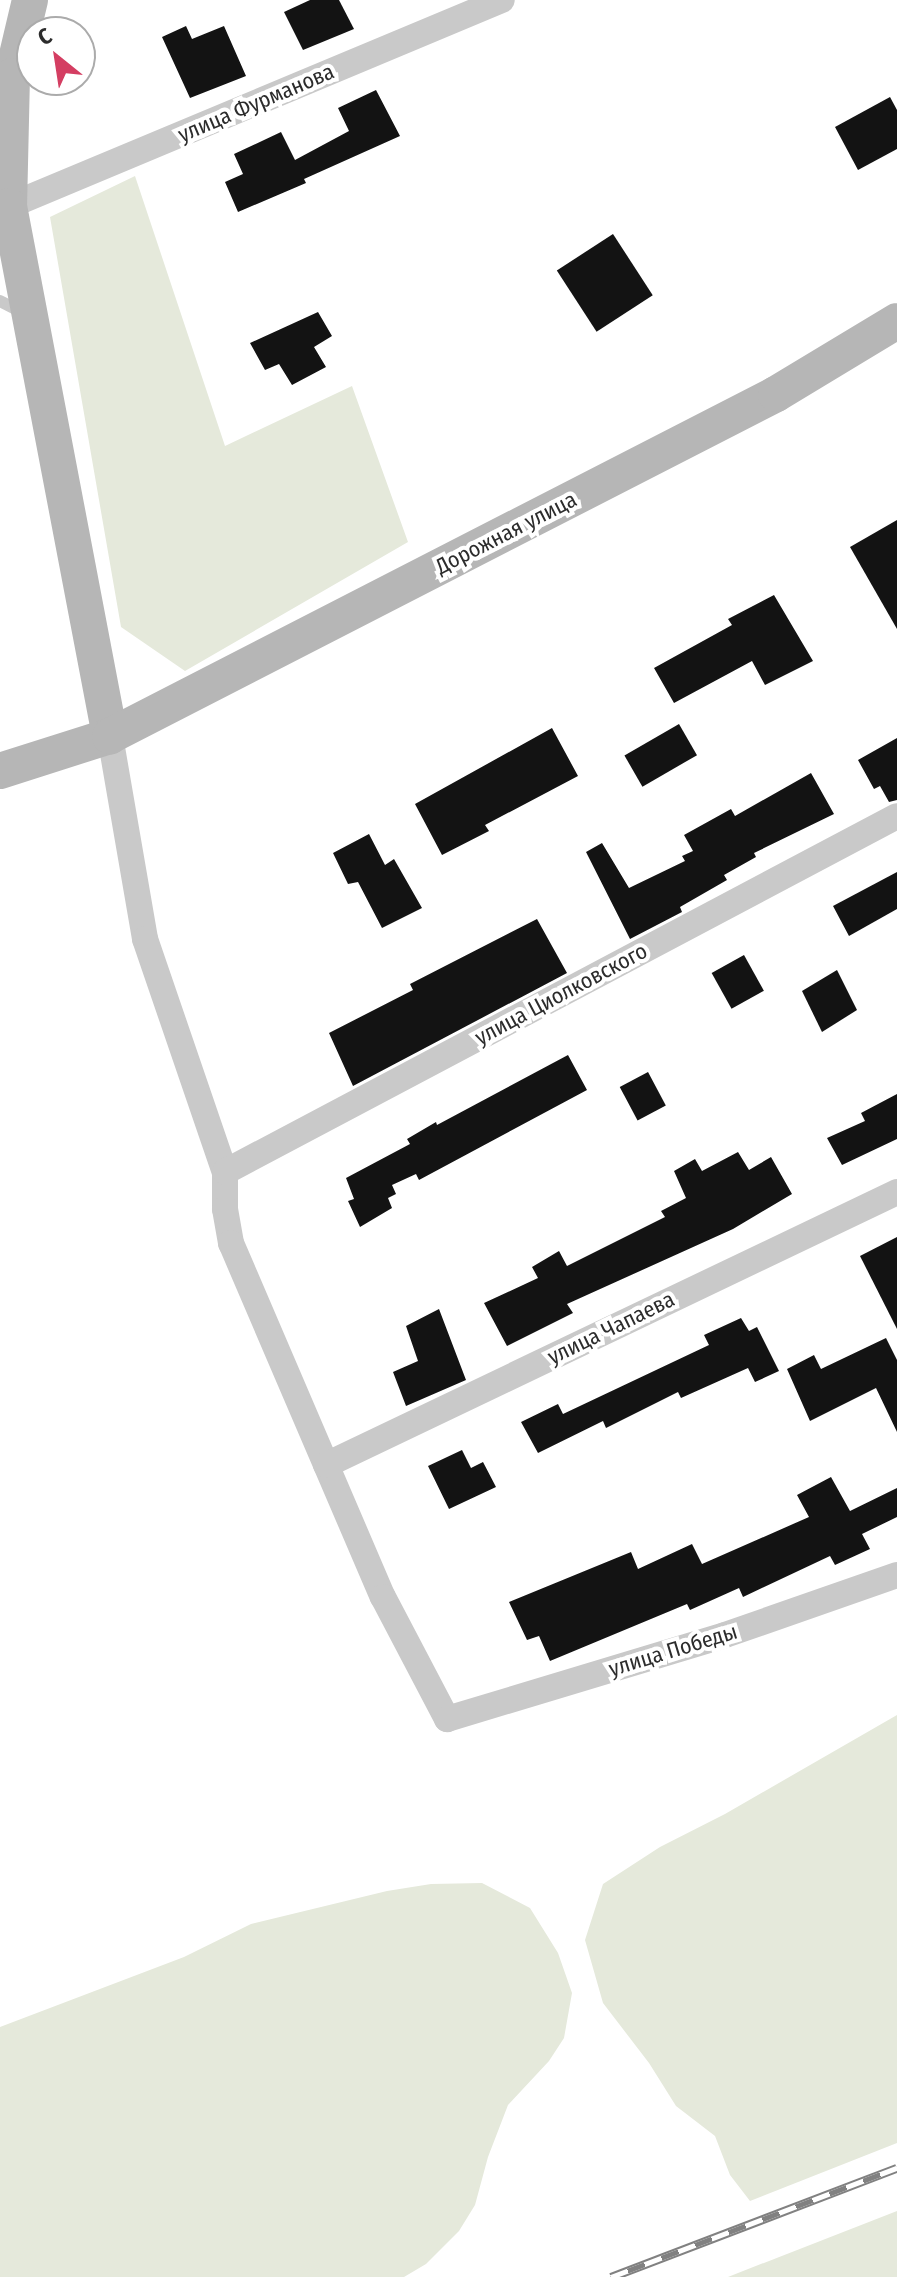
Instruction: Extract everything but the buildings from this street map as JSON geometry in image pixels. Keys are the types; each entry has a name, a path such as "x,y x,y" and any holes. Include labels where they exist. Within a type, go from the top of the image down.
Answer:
{"main road":[{"path":"30,0 6,78 15,309 110,736"},
{"name":"Дорожная улица","path":"0,771 110,736 776,394 897,321"}],"street":[{"name":"улица Фурманова","path":"9,206 502,0"},
{"path":"110,736 145,939 225,1172 225,1209 231,1243 326,1465"},
{"name":"улица Циолковского","path":"225,1172 897,816"},
{"name":"улица Чапаева","path":"326,1465 897,1192"},
{"name":"улица Победы","path":"326,1465 383,1597 447,1719 725,1635 897,1575"}],"shaded area":[{"path":"135,176 225,446 352,386 408,542 185,671 121,627 50,217"},
{"path":"897,1715 897,2143 750,2201 730,2175 715,2136 676,2106 649,2063 603,2003 585,1940 603,1884 660,1847 725,1814"},
{"path":"482,1883 530,1908 558,1953 572,1993 564,2038 549,2061 508,2105 488,2157 475,2205 459,2231 426,2264 404,2277 0,2277 0,2027 184,1957 251,1924 387,1891 431,1884"},
{"path":"897,2211 897,2277 728,2277 738,2273"}],"railway":[{"path":"611,2277 897,2168"}]}
